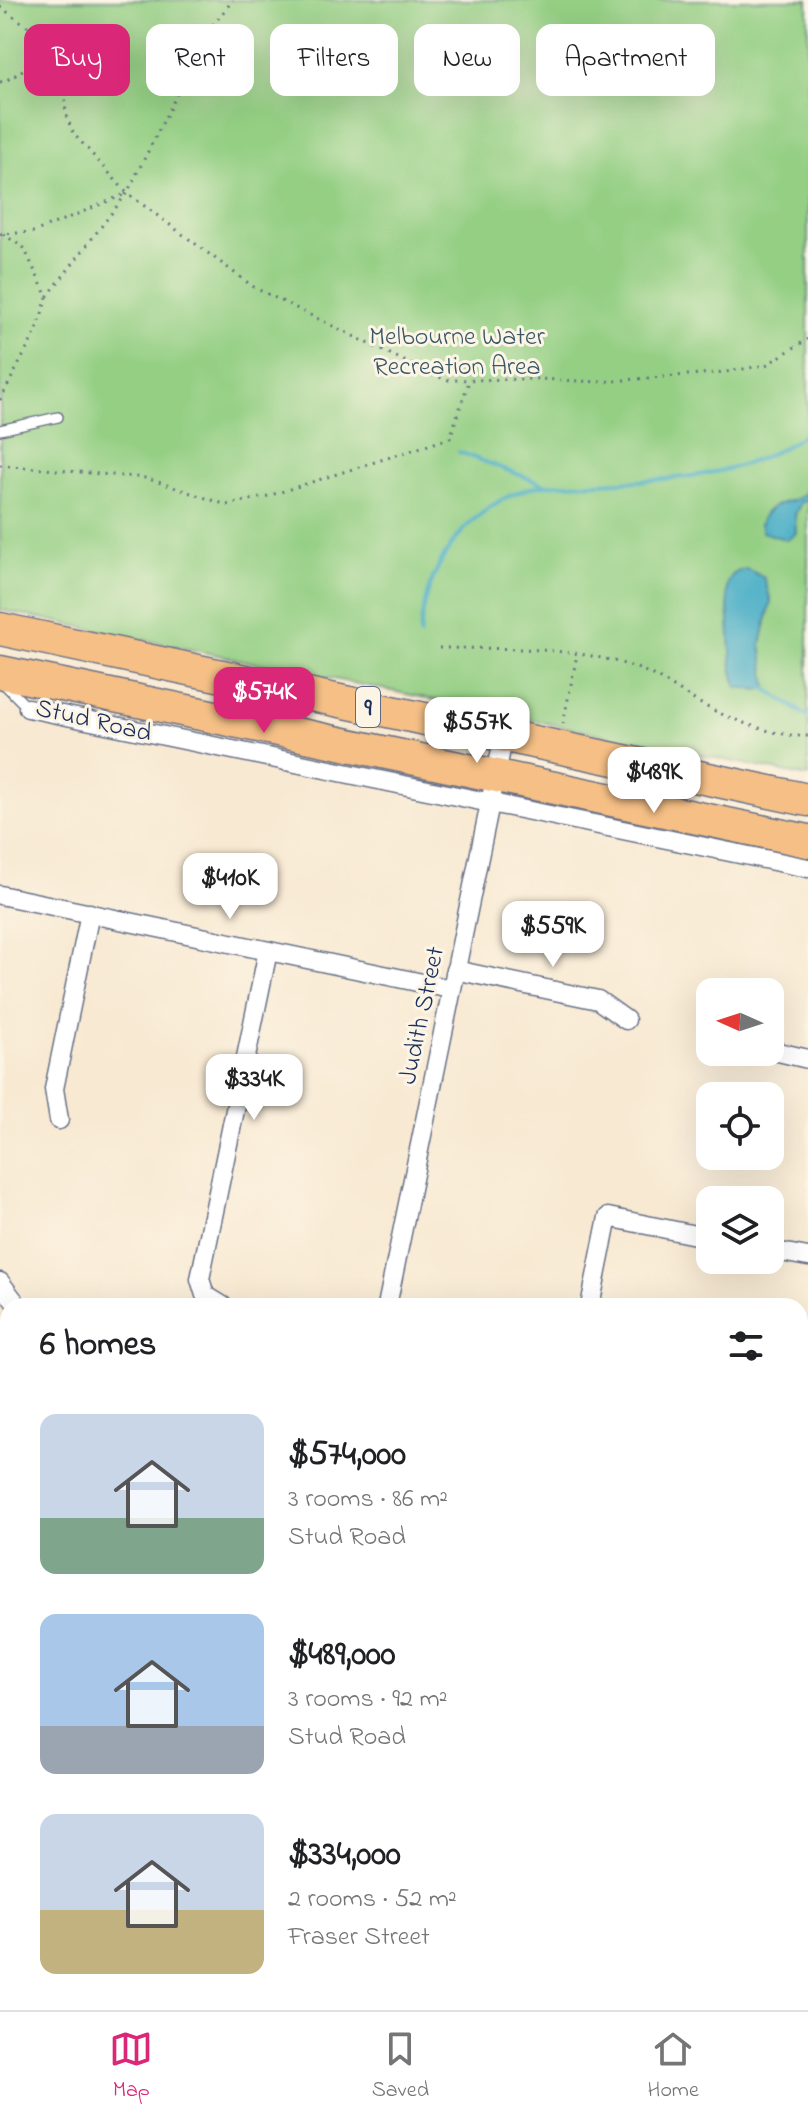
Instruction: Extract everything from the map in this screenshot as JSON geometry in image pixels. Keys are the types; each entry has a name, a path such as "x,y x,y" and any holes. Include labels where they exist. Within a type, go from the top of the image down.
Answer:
{"highway":[{"name":"9","path":"0,629 808,800"},
{"name":"Stud Road","path":"0,672 165,721 494,788 808,841"}],"street":[{"name":"Stud Road","path":"28,708 165,721"},
{"name":"Judith Street","path":"389,1298 504,735"},
{"name":"Stud Road","path":"494,788 808,868"},
{"path":"0,895 451,989"},
{"path":"59,1120 54,1089 90,913"},
{"path":"210,1298 205,1295 200,1279 268,951"},
{"path":"455,970 598,1000 626,1020"},
{"path":"784,1053 808,1059"},
{"path":"592,1298 608,1217 696,1235"},
{"path":"784,1253 808,1257"}],"lane":[{"path":"0,430 58,417"},
{"name":"Stud Road","path":"0,680 28,708"}],"path":[{"path":"0,400 37,330 47,297 127,193 176,96 195,47 233,0"},
{"path":"0,7 24,24"},
{"path":"0,82 24,68"},
{"path":"65,96 66,115 73,133 127,193 255,288 435,376 449,380 599,382 726,372 766,365 808,339"},
{"path":"1,234 34,232 127,193"},
{"path":"1,234 24,248 47,297"},
{"path":"0,465 146,478 227,505 268,496 450,438 470,378"},
{"path":"439,648 534,650 577,655 645,671 704,705 746,722 808,736"},
{"path":"558,747 577,655"}],"green space":[{"name":"Melbourne Water Recreation Area","path":"0,0 808,0 808,777 0,610"}],"water":[{"path":"808,482 808,501 801,502 795,515 796,533 787,540 762,532 760,524 765,514 779,504 800,497"},
{"path":"748,569 764,578 771,601 761,644 767,686 759,690 737,687 732,667 727,588 734,574"}],"waterway":[{"path":"420,635 429,588 450,547 482,513 502,500 541,486 707,474 760,459 808,431"},
{"path":"459,452 546,485"},
{"path":"764,687 808,717"}]}
